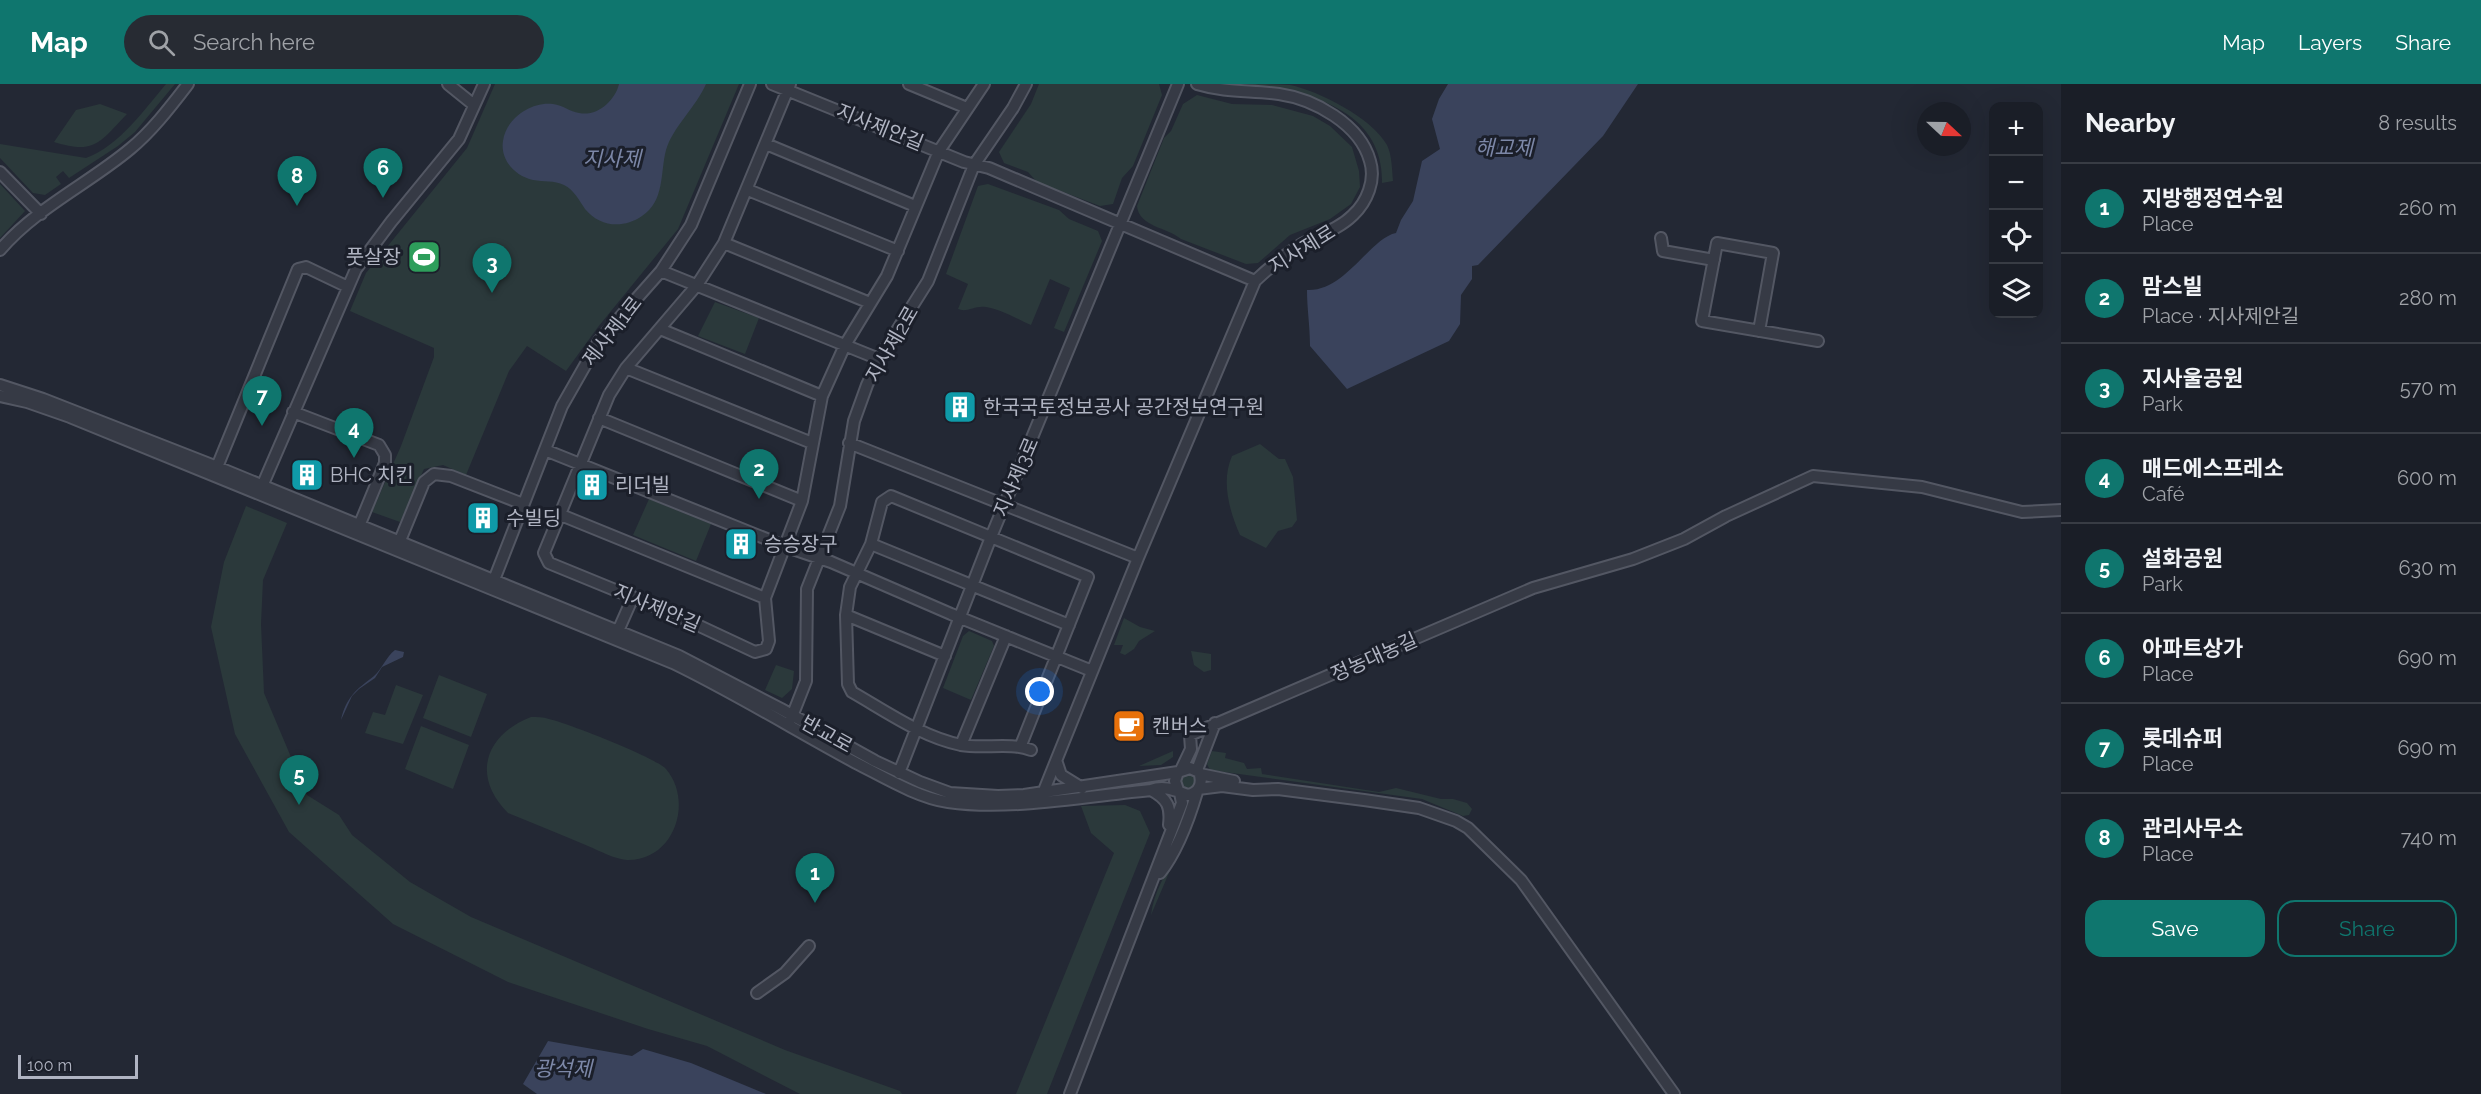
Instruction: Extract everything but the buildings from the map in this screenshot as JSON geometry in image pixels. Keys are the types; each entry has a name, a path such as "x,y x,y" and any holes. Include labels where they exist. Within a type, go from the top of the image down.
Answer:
{"street":[{"path":"0,250 41,213 132,147 166,112 188,84"},
{"path":"448,84 474,105"},
{"path":"260,489 348,287 362,260 459,139 484,84"},
{"name":"제사제1로","path":"492,584 562,406 599,341 661,271 681,242 698,211 750,84"},
{"path":"772,84 789,87"},
{"path":"909,84 967,108"},
{"name":"지사제안길","path":"939,150 789,87 724,243 697,285 626,368 609,395 544,553 549,563 633,597 755,652 766,649 769,641 765,598 802,501 822,396 845,345 884,281 939,150 984,84"},
{"name":"지사제2로","path":"791,720 806,681 807,589 840,506 854,421 879,359 928,281 974,165 1013,108 1026,84"},
{"name":"지사제3로","path":"899,772 991,537 1178,84"},
{"name":"지사제로","path":"1043,793 1138,558 1255,281 1278,259 1346,222 1364,203 1371,184 1371,164 1365,147 1342,121 1312,105 1279,94 1219,91 1197,84"},
{"path":"766,144 915,206"},
{"path":"939,150 974,165 989,168 1255,281"},
{"path":"0,172 41,213"},
{"path":"748,190 898,251"},
{"path":"1661,238 1663,251 1714,260"},
{"path":"724,243 870,303"},
{"path":"1759,331 1773,253 1717,243 1702,321 1759,331 1818,340"},
{"path":"217,467 298,269 306,267 348,287"},
{"path":"661,271 879,359"},
{"path":"660,329 822,396"},
{"path":"626,368 812,443"},
{"path":"0,385 43,399 217,467 260,489 492,584"},
{"path":"0,396 27,402 69,417 359,526 492,584"},
{"path":"293,412 379,445 385,455 385,463 359,526"},
{"path":"599,418 802,501"},
{"path":"849,443 1138,558"},
{"path":"545,450 784,546 831,562 960,618 1092,671"},
{"path":"399,543 424,482 434,474 451,476 523,504"},
{"name":"정농대농길","path":"1194,733 1533,588 1633,559 1664,547 1795,483 1813,477 1922,487 2022,512 2061,510"},
{"path":"891,496 991,537 1089,577 1056,657 1026,748 975,748 949,742 916,728 852,692 848,684 846,615 850,587 871,544 882,502 891,496"},
{"path":"561,515 765,598"},
{"path":"871,544 1069,625"},
{"name":"반교로","path":"492,584 618,631 714,673 886,778 946,802 993,806 1151,790 1158,787 1179,792"},
{"name":"반교로","path":"492,584 673,663 899,772 950,793 998,796 1043,793 1180,771"},
{"path":"618,631 633,597"},
{"path":"846,615 945,656"},
{"path":"961,745 1006,636"},
{"path":"1153,882 1171,859 1202,782 1198,772 1204,748 1215,723"},
{"path":"1194,733 1204,748"},
{"path":"1070,1094 1182,803 1175,781 1191,749 1194,733"},
{"path":"1057,763 1061,775 1083,788"},
{"path":"1180,771 1190,768 1208,777 1274,786 1278,789"},
{"path":"1179,792 1188,795 1197,790 1222,786 1253,790 1278,789 1419,808 1456,821 1468,828 1521,880 1674,1094"},
{"path":"1151,790 1168,802 1171,809 1170,834"},
{"path":"757,993 785,973 809,946"}],"shaded area":[{"path":"166,84 175,84 135,132 69,178 63,171 56,177 61,184 45,195 33,193 0,158 0,144 86,158 120,136"},
{"path":"495,84 739,84 678,229 598,327 566,371 527,346 509,371 466,475 443,465 424,469 400,522 372,512 401,446 434,357 434,348 350,311 366,273 467,148"},
{"path":"1039,84 1159,84 1162,95 1133,166 1122,178 1113,204 1100,206 1037,182 1028,172 1004,163 999,152 1031,104"},
{"path":"1243,84 1290,85 1315,93 1344,107 1370,125 1387,145 1391,158 1393,181 1382,183 1379,157 1370,136 1355,120 1336,107 1290,91"},
{"path":"1197,95 1232,104 1272,105 1313,116 1330,126 1352,147 1359,171 1360,187 1351,204 1330,219 1290,235 1258,263 1246,264 1181,239 1148,223 1139,213 1137,206 1164,138 1171,131 1183,104"},
{"path":"100,104 127,114 103,139 88,146 79,147 54,142 76,110"},
{"path":"0,184 25,211 0,238"},
{"path":"988,184 1059,210 1069,219 1098,231 1102,241 1064,332 1054,328 1070,288 1050,279 1031,325 991,308 958,309 968,284 946,274 978,186"},
{"path":"715,302 759,318 745,354 698,336"},
{"path":"1260,444 1279,459 1285,459 1293,477 1297,520 1292,527 1278,531 1266,548 1240,535 1230,506 1227,485 1232,456"},
{"path":"649,499 711,524 696,561 633,535"},
{"path":"246,506 287,523 263,580 261,624 264,693 307,795 339,815 352,835 410,882 471,917 785,1050 900,1091 902,1094 800,1094 707,1046 648,1029 508,982 393,924 289,832 235,734 211,627 224,562"},
{"path":"1124,618 1140,627 1155,631 1139,641 1134,649 1125,655 1120,653 1123,645 1114,645"},
{"path":"969,631 992,641 994,646 971,700 943,688 963,636"},
{"path":"1191,651 1211,654 1211,670 1204,672 1194,665"},
{"path":"776,665 794,671 792,689 782,698 765,690"},
{"path":"439,675 487,694 471,737 423,718"},
{"path":"396,685 423,695 403,744 365,733 373,712 385,715"},
{"path":"531,717 547,718 592,734 630,749 666,769 674,782 678,797 678,813 675,827 657,851 643,858 622,859 607,855 508,813 496,799 490,785 487,771 488,758 503,734"},
{"path":"421,726 469,745 453,789 405,769"},
{"path":"1173,751 1173,757 1161,765 1139,766"},
{"path":"1212,751 1226,753 1225,758 1244,763 1247,769 1261,768 1262,774 1379,792 1396,788 1441,799 1453,799 1467,803 1472,809 1469,815 1463,816 1422,799 1210,770 1207,764"},
{"path":"1185,774 1191,774 1195,781 1191,788 1185,788 1181,784 1181,778"},
{"path":"1125,805 1140,811 1150,833 1047,1094 1016,1094 1114,853 1091,833 1081,806"},
{"path":"1177,854 1151,915 1157,891"}],"water":[{"name":"지사제","path":"619,84 706,84 669,142 655,203 635,220 612,224 598,220 591,215 568,187 560,183 533,180 520,175 506,161 503,141 509,125 529,108 553,104 576,112 592,113 609,102"},
{"name":"해교제","path":"1448,84 1638,84 1603,136 1478,265 1472,266 1472,279 1461,295 1460,324 1449,341 1347,389 1310,346 1307,290 1333,283 1376,244 1396,233 1413,201 1422,161 1440,149 1432,119 1439,99"},
{"path":"395,650 404,652 403,657 382,667 375,678 352,696 341,720 346,705 353,694 377,673"},
{"name":"광석제","path":"548,1041 632,1056 643,1049 691,1063 766,1094 537,1094 523,1084"}],"place":[{"name":"아파트상가","path":"383,198"},
{"name":"관리사무소","path":"297,206"},
{"name":"풋살장","path":"424,257"},
{"name":"지사울공원","path":"492,293"},
{"name":"한국국토정보공사 공간정보연구원","path":"960,407"},
{"name":"롯데슈퍼","path":"262,426"},
{"name":"매드에스프레소","path":"354,458"},
{"name":"BHC 치킨","path":"307,475"},
{"name":"리더빌","path":"592,485"},
{"name":"맘스빌","path":"759,499"},
{"name":"수빌딩","path":"483,518"},
{"name":"승승장구","path":"741,544"},
{"name":"캔버스","path":"1129,726"},
{"name":"설화공원","path":"299,805"},
{"name":"지방행정연수원","path":"815,903"}]}
